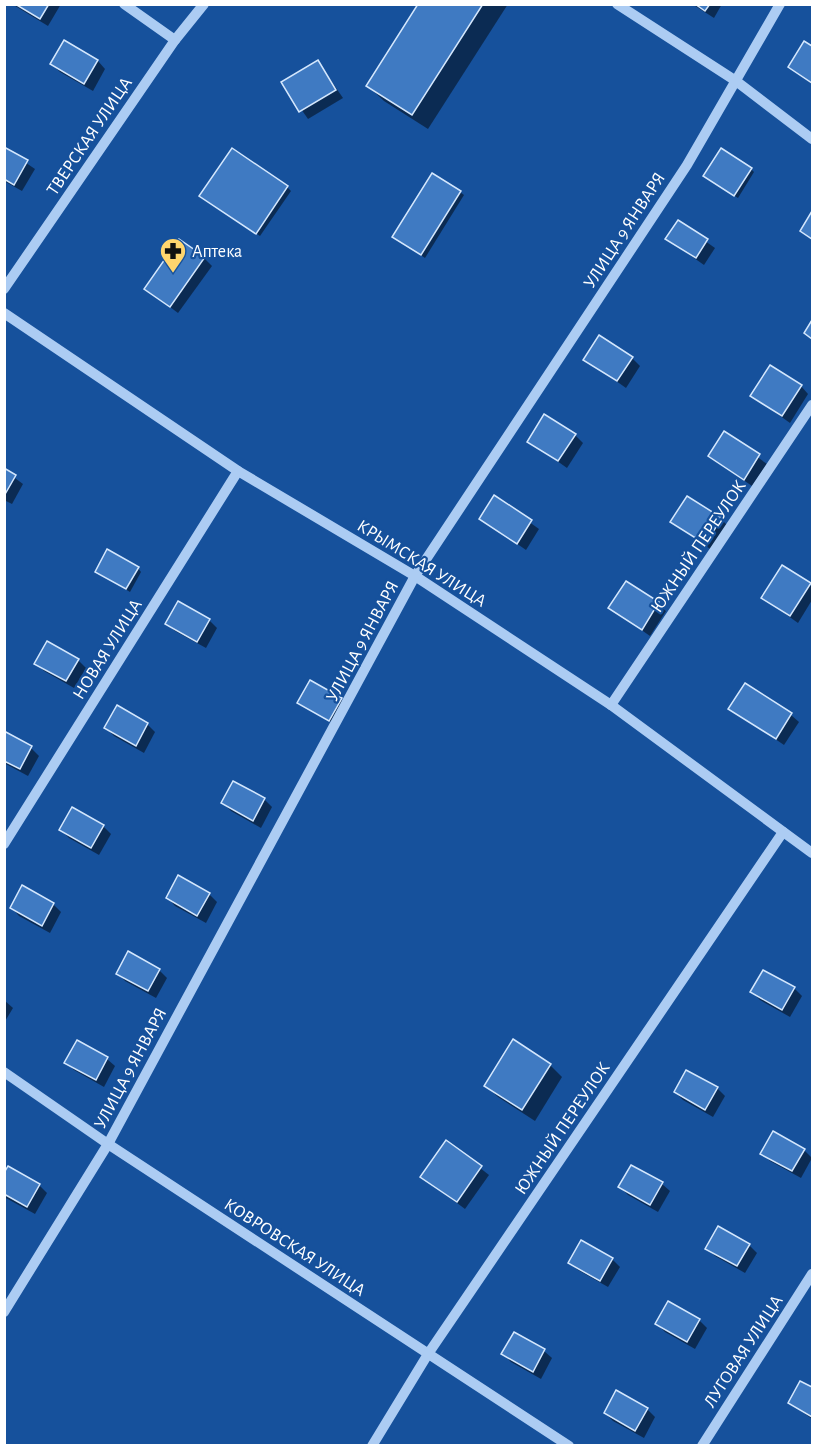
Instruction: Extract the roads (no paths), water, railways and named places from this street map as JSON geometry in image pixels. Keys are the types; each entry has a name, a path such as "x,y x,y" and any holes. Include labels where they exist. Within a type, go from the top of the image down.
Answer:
{"street":[{"path":"124,4 175,40"},
{"name":"ТВЕРСКАЯ УЛИЦА","path":"4,289 175,40 204,4"},
{"path":"617,4 736,81 813,139"},
{"name":"УЛИЦА 9 ЯНВАРЯ","path":"4,1312 108,1144 415,576 687,165 780,4"},
{"name":"КРЫМСКАЯ УЛИЦА","path":"4,313 238,471 415,576 611,705 813,853"},
{"name":"ЮЖНЫЙ ПЕРЕУЛОК","path":"611,705 813,405"},
{"name":"НОВАЯ УЛИЦА","path":"4,844 238,471"},
{"name":"ЮЖНЫЙ ПЕРЕУЛОК","path":"372,1446 428,1354 783,832"},
{"name":"КОВРОВСКАЯ УЛИЦА","path":"4,1072 108,1144 569,1446"},
{"name":"ЛУГОВАЯ УЛИЦА","path":"702,1446 813,1274"}],"place":[{"name":"Аптека","path":"173,274"}]}
